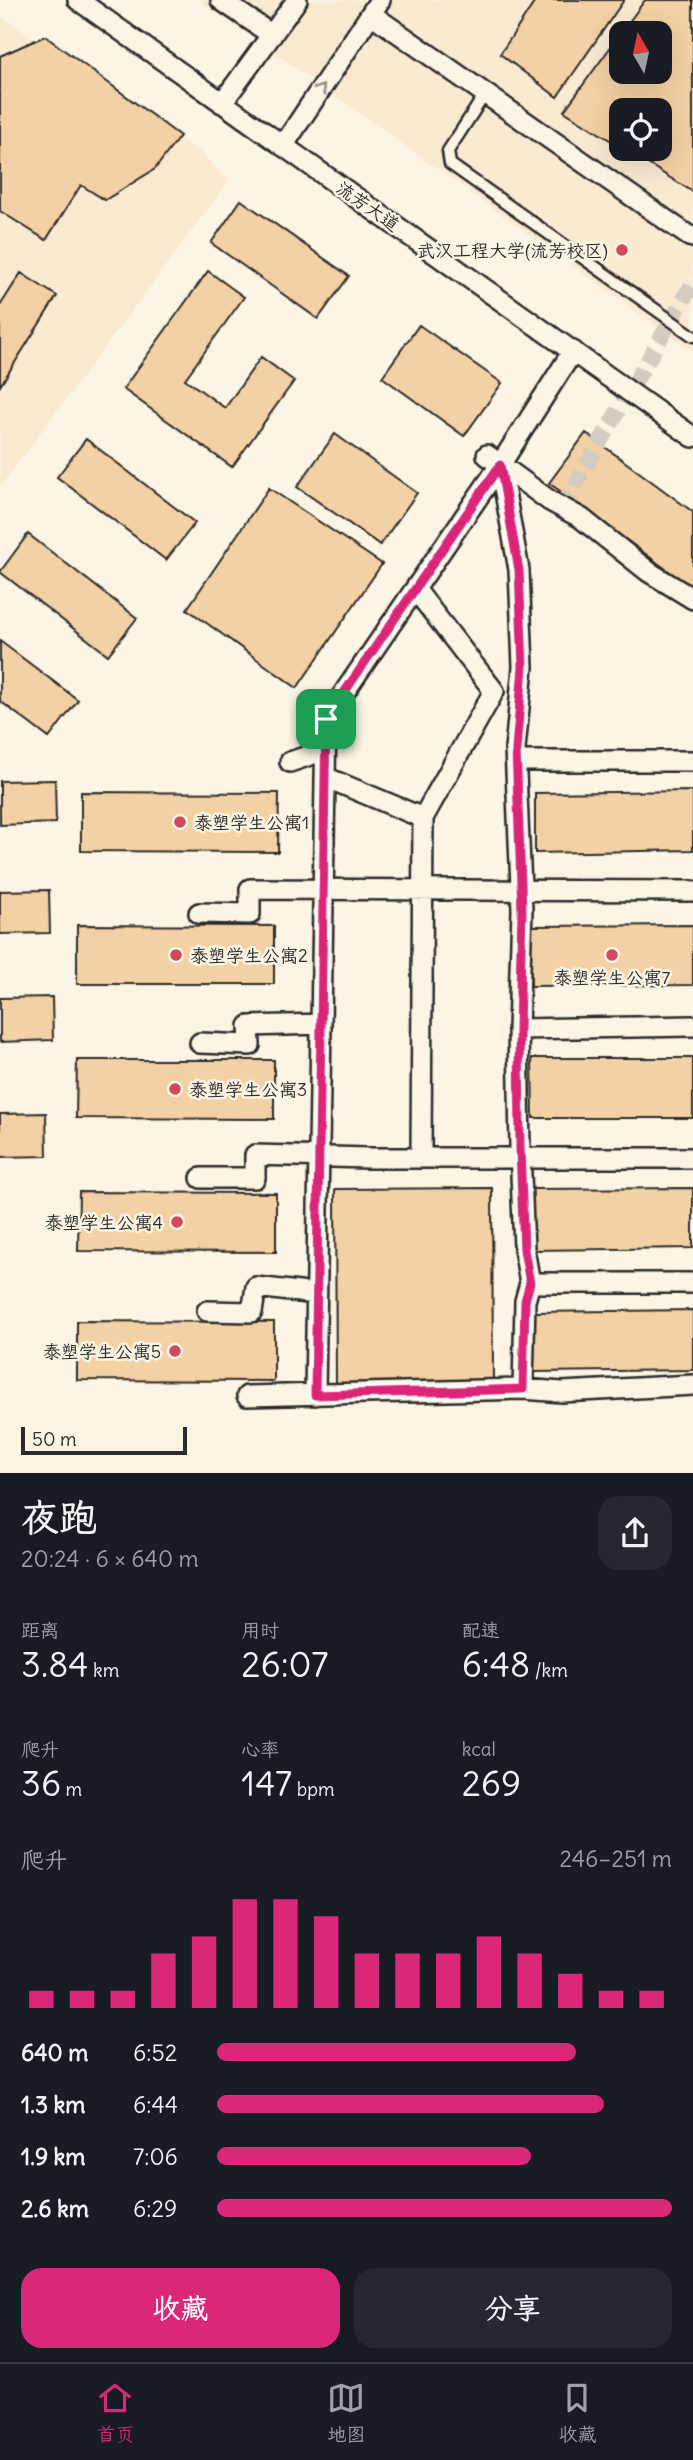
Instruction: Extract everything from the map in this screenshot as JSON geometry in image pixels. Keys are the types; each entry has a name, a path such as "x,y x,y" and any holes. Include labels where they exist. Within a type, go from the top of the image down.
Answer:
{"street":[{"name":"流芳大道","path":"78,0 693,437"},
{"path":"221,0 272,35"},
{"path":"222,103 297,0"},
{"path":"283,146 375,7 485,94 693,237"},
{"path":"315,1395 326,719 415,589 493,460 573,351"},
{"path":"493,460 550,501 581,518 649,572 693,599"},
{"path":"493,460 519,570 523,667 516,761 521,891 520,1159 524,1250 530,1283 525,1301 523,1389"},
{"path":"415,589 494,691 423,818 421,1158"},
{"path":"290,762 325,750"},
{"path":"516,761 693,761"},
{"path":"325,777 423,818"},
{"path":"199,913 250,914 250,889 693,891"},
{"path":"200,1044 250,1045 249,1026 321,1024"},
{"path":"519,1029 693,1026"},
{"path":"201,1178 255,1178 255,1155 520,1159 693,1158"},
{"path":"530,1283 693,1283"},
{"path":"207,1311 253,1312 256,1287 316,1294"},
{"path":"247,1396 523,1389 562,1392 693,1385"}],"lane":[{"path":"485,94 448,151 450,164 693,336"}],"shaded area":[{"name":"武汉工程大学(流芳校区)","path":"198,0 693,0 693,352 347,104"},
{"path":"0,15 202,154 229,181 0,487"}],"building":[{"path":"536,0 624,0 557,97 500,54"},
{"path":"645,0 693,0 693,192 643,161 672,161 672,98 609,98 609,139 564,111 609,49 609,84 672,84 672,21 630,21"},
{"path":"45,36 180,136 155,169 105,200 81,185 46,240 0,211 0,56"},
{"path":"241,200 349,276 318,319 211,243"},
{"path":"208,271 244,297 185,379 225,408 261,357 294,381 232,467 123,389"},
{"path":"21,273 57,296 0,386 0,306"},
{"path":"419,325 502,383 464,436 382,377"},
{"path":"586,433 693,512 693,589 549,483"},
{"path":"335,434 417,493 380,545 297,487"},
{"path":"86,439 195,523 166,560 57,477"},
{"path":"269,488 382,564 297,688 187,609"},
{"path":"28,534 137,618 108,655 0,572"},
{"path":"0,641 78,700 49,738 0,701"},
{"path":"55,780 56,823 0,825 0,781"},
{"path":"693,791 693,850 535,853 535,793"},
{"name":"泰塑学生公寓1","path":"81,792 279,793 278,852 81,851"},
{"path":"49,890 50,933 0,934 0,891"},
{"name":"泰塑学生公寓2","path":"77,925 274,926 274,984 77,984"},
{"name":"泰塑学生公寓7","path":"693,925 693,985 531,986 530,926"},
{"path":"52,997 53,1040 0,1042 0,998"},
{"path":"532,1058 693,1058 693,1118 533,1118"},
{"name":"泰塑学生公寓3","path":"77,1060 274,1060 274,1119 76,1118"},
{"path":"46,1113 47,1156 0,1157 0,1114"},
{"path":"492,1188 493,1384 336,1385 335,1189"},
{"path":"693,1188 693,1248 532,1250 532,1189"},
{"name":"泰塑学生公寓4","path":"79,1192 276,1193 276,1252 78,1251"},
{"path":"693,1310 693,1370 534,1372 534,1312"},
{"name":"泰塑学生公寓5","path":"77,1321 274,1322 274,1381 77,1380"}],"tunnel":[{"path":"562,507 693,283"}],"place":[{"name":"武汉工程大学(流芳校区)","path":"622,250"},
{"name":"泰塑学生公寓1","path":"180,822"},
{"name":"泰塑学生公寓2","path":"176,955"},
{"name":"泰塑学生公寓7","path":"612,955"},
{"name":"泰塑学生公寓3","path":"175,1089"},
{"name":"泰塑学生公寓4","path":"177,1222"},
{"name":"泰塑学生公寓5","path":"175,1351"}],"route":[{"path":"500,465 519,570 523,667 516,749 522,910 520,1149 524,1250 530,1283 525,1301 523,1389 315,1395 326,719 500,465"}]}
